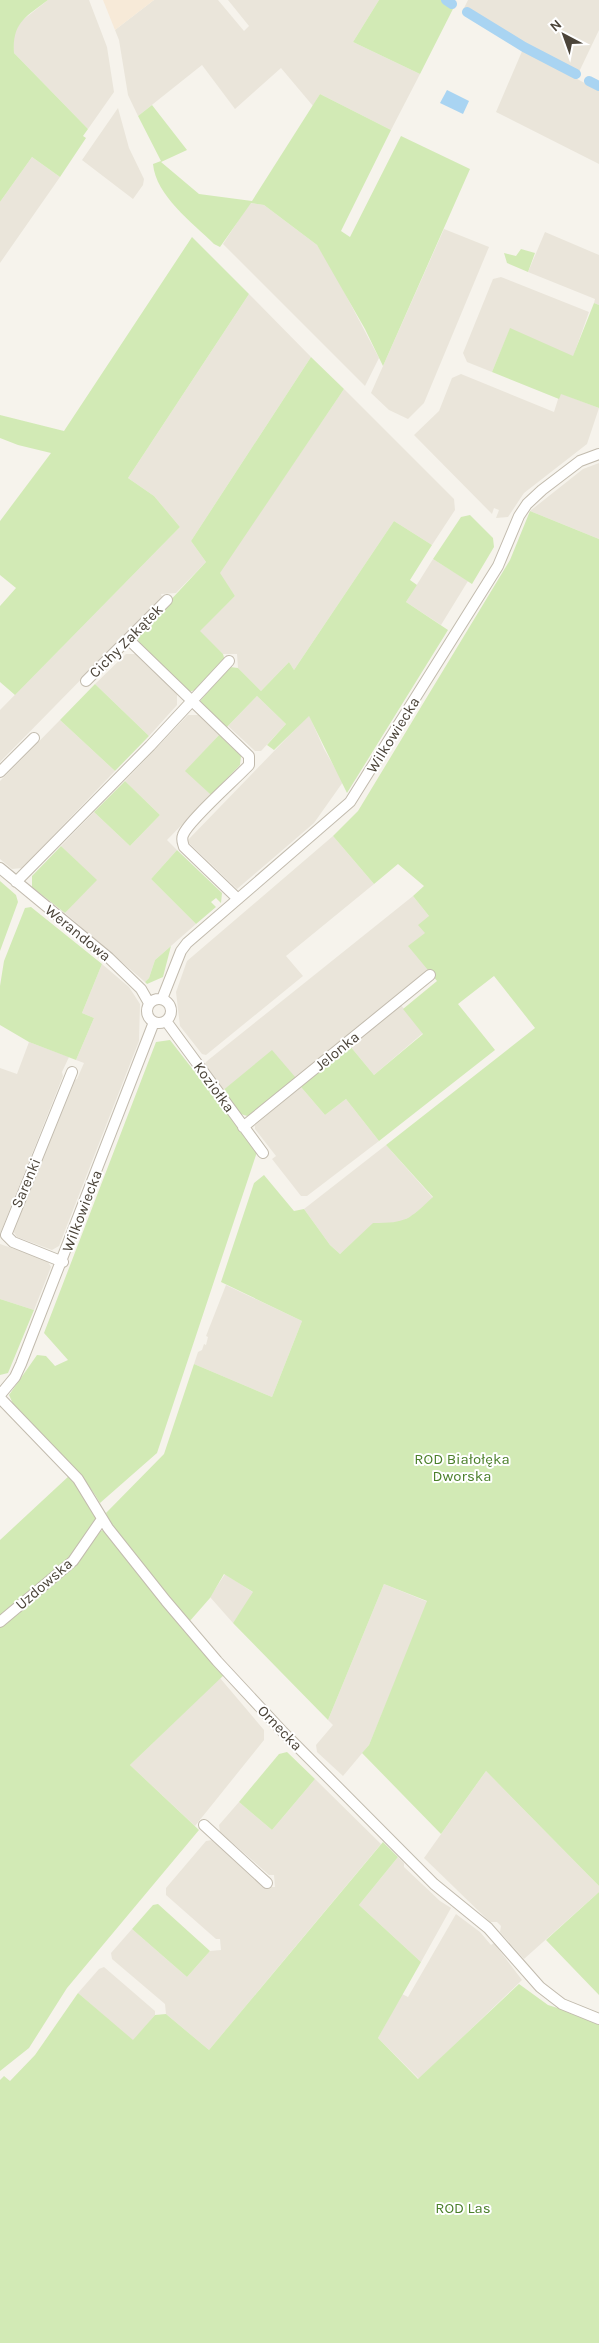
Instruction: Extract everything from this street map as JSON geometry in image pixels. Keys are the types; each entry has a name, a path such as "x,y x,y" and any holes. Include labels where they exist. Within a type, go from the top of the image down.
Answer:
{"street":[{"name":"Wilkowiecka","path":"162,999 181,951 350,802 498,566 519,516 527,504 580,461 599,454"},
{"name":"Cichy Zakątek","path":"86,681 167,600"},
{"path":"129,640 249,756 249,765 193,822 183,834 182,840 184,847 238,899"},
{"path":"16,882 150,746 229,661"},
{"path":"0,772 34,738"},
{"name":"Werandowa","path":"0,868 109,958 141,990 149,1003"},
{"name":"Jelonka","path":"243,1127 430,975"},
{"path":"155,999 162,999 168,1002 171,1008 170,1015 166,1021 154,1022 147,1012 149,1003 155,999"},
{"name":"Koziołka","path":"166,1021 263,1153"},
{"name":"Wilkowiecka","path":"0,1396 15,1377 63,1262 154,1022"},
{"name":"Sarenki","path":"63,1262 13,1242 6,1235 72,1072"},
{"name":"Ornecka","path":"0,1396 78,1479 94,1502 102,1519 166,1601 217,1661 343,1793 434,1884 488,1928 551,1997 562,2004 599,2019"},
{"name":"Uzdowska","path":"0,1622 72,1561 102,1519"},
{"path":"204,1825 267,1883"}],"shaded area":[{"path":"48,0 89,0 107,47 114,92 88,129 14,53 13,38 19,23"},
{"path":"103,0 154,0 115,30"},
{"path":"154,0 218,0 244,31 249,26 228,0 379,0 353,42 420,74 391,130 320,94 313,106 281,68 235,109 202,65 138,116 128,95 119,40 115,30"},
{"path":"468,0 599,0 599,30 579,72 525,45 464,8"},
{"path":"523,49 599,91 599,164 496,112"},
{"path":"118,108 129,148 144,179 143,185 133,199 82,160"},
{"path":"32,157 60,177 0,263 0,202"},
{"path":"250,203 264,205 317,245 330,265 379,358 365,386 223,244"},
{"path":"444,229 489,247 424,403 408,419 389,410 371,393"},
{"path":"545,232 599,255 599,305 594,303 595,299 528,272"},
{"path":"501,277 589,312 573,357 510,329 492,372 467,362 463,353 493,279"},
{"path":"249,294 311,357 191,541 206,562 176,593 161,594 162,597 0,762 0,710 180,527 154,496 128,478"},
{"path":"461,374 554,412 560,393 599,408 587,444 524,493 508,517 496,518 499,510 494,508 492,514 414,435 439,411 452,378"},
{"path":"344,389 454,499 455,510 432,545 394,521 294,670 289,662 261,691 238,668 237,654 223,654 199,631 235,596 219,573"},
{"path":"599,463 599,539 530,511 583,469"},
{"path":"433,559 468,581 441,625 406,602"},
{"path":"126,654 136,654 177,694 177,705 149,736 95,684"},
{"path":"257,696 286,724 261,751 255,751 228,726"},
{"path":"188,715 199,715 219,735 186,771 211,795 167,840 177,850 151,879 196,924 155,960 149,978 145,982 65,913 96,880 61,846 94,812 130,846 160,815 125,781"},
{"path":"309,715 324,749 343,782 314,823 237,889 187,841"},
{"path":"60,720 115,771 22,868 12,869 0,859 0,781"},
{"path":"333,836 374,884 286,956 303,976 206,1055 202,1054 180,1026 176,992 187,961"},
{"path":"413,896 429,916 425,933 429,970 296,1078 221,1092 202,1067 207,1061"},
{"path":"102,964 129,987 140,1004 139,1041 59,1246 52,1250 17,1237 13,1231 74,1080 77,1079 84,1063 76,1060 94,1018 82,1013"},
{"path":"401,1005 423,1033 374,1075 350,1046"},
{"path":"29,1042 69,1057 0,1234 0,1068 17,1074"},
{"path":"301,1087 325,1115 346,1099 379,1141 307,1196 301,1196 272,1159 276,1156 255,1129 255,1125"},
{"path":"386,1145 433,1198 413,1215 399,1223 373,1224 340,1254 330,1245 304,1209"},
{"path":"0,1244 47,1260 51,1267 34,1310 0,1299"},
{"path":"226,1285 302,1321 272,1397 194,1364 198,1352 202,1350 204,1344 206,1345 208,1337 206,1336"},
{"path":"225,1574 254,1593 233,1623 210,1597"},
{"path":"384,1584 428,1602 369,1745 343,1776 317,1752 316,1745 333,1725 328,1720"},
{"path":"220,1678 264,1730 264,1740 195,1826 130,1765"},
{"path":"486,1771 599,1886 599,1892 524,1959 500,1932 501,1926 497,1922 490,1922 424,1858"},
{"path":"315,1779 381,1844 209,2050 166,2014 165,2004 112,1959 111,1953 132,1929 187,1977 210,1951 221,1950 220,1939 216,1939 166,1895 166,1888 206,1841 212,1840 263,1884 263,1887 275,1887 274,1875 269,1875 220,1832 219,1825 239,1802 272,1830"},
{"path":"398,1857 404,1863 404,1867 440,1901 451,1908 421,1962 359,1905"},
{"path":"456,1914 480,1932 491,1945 494,1943 522,1980 419,2079 378,2038 402,1994 408,1997"},
{"path":"104,1967 155,2011 155,2015 133,2041 78,1993 99,1969"}],"green space":[{"path":"0,0 48,0 27,16 18,27 15,34 14,53 88,129 83,136 86,138 60,177 32,157 0,202"},
{"path":"379,0 451,0 456,3 420,74 353,42"},
{"path":"464,8 525,45 579,72 577,78 462,13"},
{"path":"320,94 391,130 341,231 350,237 401,136 470,169 383,366 365,329 317,245 264,205 251,203 220,247 214,244 176,208 161,187 153,164 161,161 138,116 152,105 187,150 161,162 199,194 252,201"},
{"path":"192,237 249,294 128,478 154,496 180,527 15,695 0,682 0,606 16,588 0,575 0,521 51,453 18,445 0,438 0,415 64,431"},
{"path":"521,249 535,253 528,272 507,263 504,253 516,256"},
{"path":"594,303 599,305 599,408 561,394 559,399 492,372 510,328 573,356"},
{"path":"311,357 344,389 220,573 235,596 200,631 223,654 225,661 203,685 187,692 141,648 138,640 140,633 206,562 191,541"},
{"name":"ROD Białołęka Dworska","path":"530,511 599,539 599,1886 486,1771 441,1834 362,1753 369,1745 427,1601 384,1584 328,1720 233,1623 253,1592 224,1574 210,1598 189,1622 112,1527 106,1513 164,1454 194,1364 272,1397 302,1321 221,1282 254,1183 264,1175 294,1211 304,1209 330,1245 340,1254 373,1223 406,1219 433,1197 386,1145 535,1028 494,976 458,1004 495,1050 379,1141 346,1099 325,1115 301,1087 350,1046 374,1075 423,1034 403,1009 437,981 408,946 425,933 418,925 429,916 413,896 424,886 398,864 374,884 333,836 358,811 510,560"},
{"path":"470,515 493,538 494,547 472,584 433,559 461,517"},
{"path":"394,521 432,545 410,580 417,585 406,602 448,630 347,793 309,716 274,750 267,745 286,724 257,696 226,728 200,701 230,667 238,668 261,691 289,662 294,670"},
{"path":"95,684 149,736 115,771 60,720"},
{"path":"219,735 241,756 240,765 211,795 185,771"},
{"path":"125,781 160,815 130,846 94,812"},
{"path":"61,846 97,880 65,913 32,887 32,876"},
{"path":"177,850 222,893 221,903 216,898 211,902 216,907 196,924 151,879"},
{"path":"0,881 16,895 18,902 0,951"},
{"path":"31,907 102,964 82,1013 94,1018 76,1060 29,1042 0,1025 0,986 4,961 25,908"},
{"path":"171,946 163,977 147,984 145,982 149,978 155,960"},
{"path":"170,1040 257,1152 157,1453 100,1503 79,1474 26,1423 9,1395 37,1355 46,1356 55,1366 68,1360 44,1333 156,1042"},
{"path":"272,1050 296,1078 249,1116 241,1114 221,1092"},
{"path":"0,1299 34,1310 8,1373 0,1375"},
{"path":"70,1475 95,1510 94,1525 74,1554 58,1570 0,1619 0,1540"},
{"path":"106,1530 225,1674 130,1765 199,1830 67,1988 29,2048 0,2071 0,1627 69,1571 99,1531"},
{"path":"287,1752 315,1779 272,1830 239,1802 279,1754"},
{"name":"ROD Las","path":"383,1842 398,1857 359,1905 421,1962 378,2038 418,2079 519,1984 548,2005 583,2016 599,2025 599,2343 0,2343 0,2080 4,2076 10,2081 35,2055 78,1993 133,2040 155,2015 166,2014 209,2050"},
{"path":"599,1892 599,1995 546,1940"},
{"path":"158,1904 210,1951 187,1977 132,1929 153,1905"}],"water":[{"path":"447,90 469,101 463,114 440,103"}],"waterway":[{"path":"446,0 452,4"},
{"path":"467,12 524,47 576,74"},
{"path":"589,81 599,86"}]}
